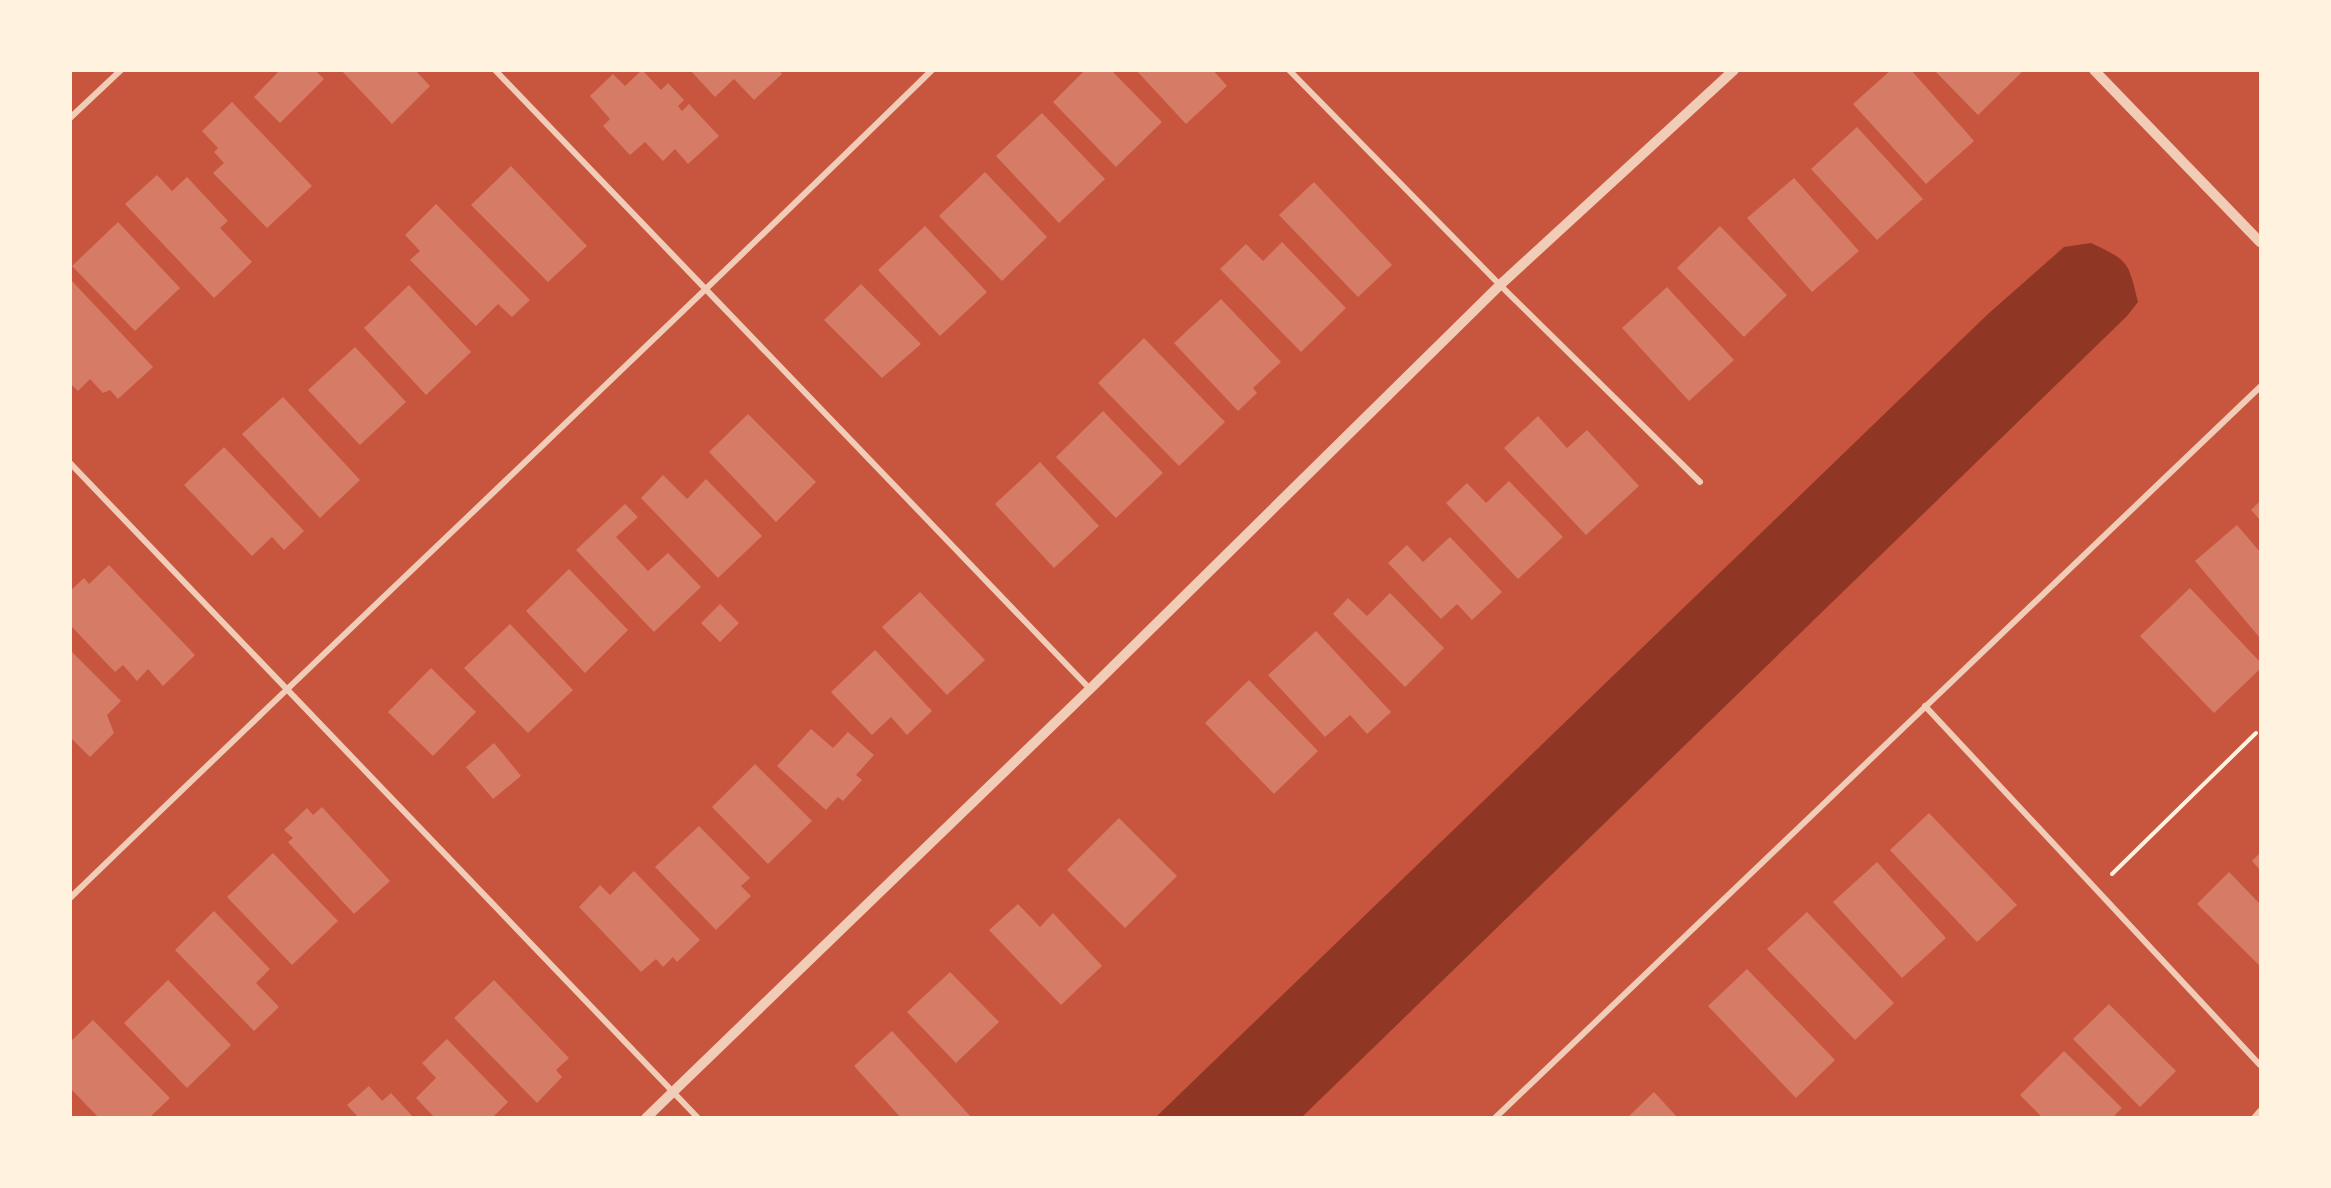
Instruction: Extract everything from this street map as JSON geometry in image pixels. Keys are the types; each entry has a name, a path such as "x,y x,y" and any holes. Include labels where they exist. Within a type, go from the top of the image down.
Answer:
{"street":[{"path":"70,118 121,70"},
{"path":"495,70 1090,689"},
{"path":"70,898 706,291 932,70"},
{"path":"1289,70 1500,285 1700,482"},
{"path":"646,1118 1090,689 1500,285 1734,70"},
{"path":"2094,70 2260,242"},
{"path":"1495,1118 2260,387"},
{"path":"70,463 698,1118"},
{"path":"1925,706 2260,1065"},
{"path":"2254,1118 2260,1111"}],"path":[{"path":"2096,890 2256,733"}],"shaded area":[{"path":"2091,243 2113,254 2129,270 2138,302 2127,316 1302,1117 1156,1117 1988,314 2064,247"}],"building":[{"path":"280,70 315,70 324,79 280,123 254,97"},
{"path":"341,70 415,70 430,86 392,124"},
{"path":"642,70 661,90 668,83 684,100 678,106 682,111 689,104 719,136 688,164 675,149 663,161 645,142 630,155 603,126 610,119 590,96 613,74 625,86"},
{"path":"690,70 779,70 782,74 754,100 734,79 715,97"},
{"path":"1085,70 1111,70 1162,122 1116,167 1053,102"},
{"path":"1136,70 1213,70 1227,86 1186,124"},
{"path":"1891,70 1911,70 1974,141 1926,184 1853,104"},
{"path":"1934,70 2021,70 2022,72 1978,115"},
{"path":"232,102 312,186 267,228 213,173 224,163 214,152 218,148 202,131"},
{"path":"1042,113 1105,179 1059,223 996,156"},
{"path":"1857,127 1923,199 1877,240 1811,169"},
{"path":"511,166 587,246 548,282 471,205"},
{"path":"985,172 1047,237 1002,281 939,216"},
{"path":"157,175 172,191 187,177 228,221 220,228 252,262 214,298 125,204"},
{"path":"1794,178 1859,251 1812,292 1747,218"},
{"path":"1314,182 1392,265 1358,297 1279,215"},
{"path":"436,204 530,300 512,317 498,304 476,326 410,260 420,251 405,235"},
{"path":"118,222 180,288 135,331 72,266"},
{"path":"925,226 987,292 940,336 878,270"},
{"path":"1720,226 1787,295 1744,337 1677,268"},
{"path":"1282,242 1346,308 1301,352 1220,269 1246,244 1263,261"},
{"path":"70,279 153,367 118,399 110,390 103,393 90,379 78,391 70,383"},
{"path":"861,284 921,344 882,378 824,320"},
{"path":"409,285 471,352 426,395 364,328"},
{"path":"1667,287 1734,360 1689,401 1622,328"},
{"path":"1221,299 1281,362 1253,388 1257,393 1238,411 1174,343"},
{"path":"1144,338 1225,422 1179,466 1098,383"},
{"path":"355,347 406,402 360,445 308,390"},
{"path":"283,397 360,480 320,518 242,434"},
{"path":"1103,411 1163,473 1116,518 1056,457"},
{"path":"748,414 816,482 776,522 709,452"},
{"path":"1538,416 1567,448 1587,430 1639,486 1586,535 1504,448"},
{"path":"224,447 304,531 284,550 272,537 252,556 184,485"},
{"path":"1040,462 1099,526 1054,568 995,504"},
{"path":"663,475 687,499 706,479 762,536 718,578 641,498"},
{"path":"1509,481 1563,537 1518,579 1446,503 1467,483 1486,503"},
{"path":"2260,501 2260,520 2251,510"},
{"path":"625,504 638,517 616,537 648,571 668,553 701,587 654,632 576,550"},
{"path":"2237,525 2260,552 2260,638 2195,561"},
{"path":"1450,537 1502,592 1472,620 1457,604 1441,619 1388,563 1407,545 1423,562"},
{"path":"109,565 195,655 163,686 148,669 137,681 123,665 115,672 70,625 70,591 84,578 89,584"},
{"path":"569,569 628,630 585,673 526,611"},
{"path":"2190,588 2260,662 2260,669 2214,713 2140,636"},
{"path":"920,592 985,660 947,695 882,627"},
{"path":"1390,593 1444,648 1405,687 1333,614 1348,598 1367,616"},
{"path":"720,604 739,623 720,642 701,623"},
{"path":"510,624 573,690 528,733 464,668"},
{"path":"1316,631 1391,712 1367,734 1350,715 1325,737 1268,675"},
{"path":"70,650 121,701 107,715 114,733 90,757 70,737"},
{"path":"875,650 932,711 907,735 891,717 872,735 831,692"},
{"path":"431,668 476,712 433,756 388,712"},
{"path":"1249,680 1318,751 1274,794 1205,723"},
{"path":"811,729 833,748 848,732 874,755 856,775 862,780 843,801 838,797 826,810 777,766"},
{"path":"494,743 521,776 493,799 466,767"},
{"path":"755,764 812,821 768,864 712,807"},
{"path":"322,807 390,881 354,914 288,842 293,838 284,830 307,808 313,815"},
{"path":"1929,813 2017,905 1977,942 1890,850"},
{"path":"1119,818 1177,876 1125,928 1067,870"},
{"path":"699,826 750,878 741,886 751,896 716,930 655,867"},
{"path":"273,853 338,921 292,965 227,897"},
{"path":"2260,853 2260,870 2252,861"},
{"path":"1877,862 1946,938 1902,978 1833,902"},
{"path":"634,871 700,940 677,962 673,957 663,967 656,959 641,972 579,907 600,885 610,895"},
{"path":"2229,872 2260,904 2260,966 2197,904"},
{"path":"1018,904 1040,927 1053,913 1102,966 1061,1005 989,930"},
{"path":"214,911 270,969 256,983 279,1007 254,1031 175,950"},
{"path":"1807,912 1894,1003 1855,1040 1767,949"},
{"path":"1747,969 1835,1060 1796,1098 1708,1006"},
{"path":"950,972 999,1022 956,1063 907,1012"},
{"path":"168,980 231,1045 187,1088 124,1023"},
{"path":"494,980 569,1058 556,1070 562,1077 537,1103 454,1018"},
{"path":"2109,1004 2176,1071 2140,1107 2073,1039"},
{"path":"93,1020 170,1098 149,1118 99,1118 70,1088 70,1042"},
{"path":"892,1031 972,1118 901,1118 854,1066"},
{"path":"447,1039 508,1102 492,1118 435,1118 416,1098 436,1078 422,1063"},
{"path":"2064,1051 2122,1108 2112,1118 2043,1118 2020,1095"},
{"path":"369,1086 382,1101 391,1093 414,1118 359,1118 347,1105"},
{"path":"1654,1092 1678,1118 1627,1118"}]}
